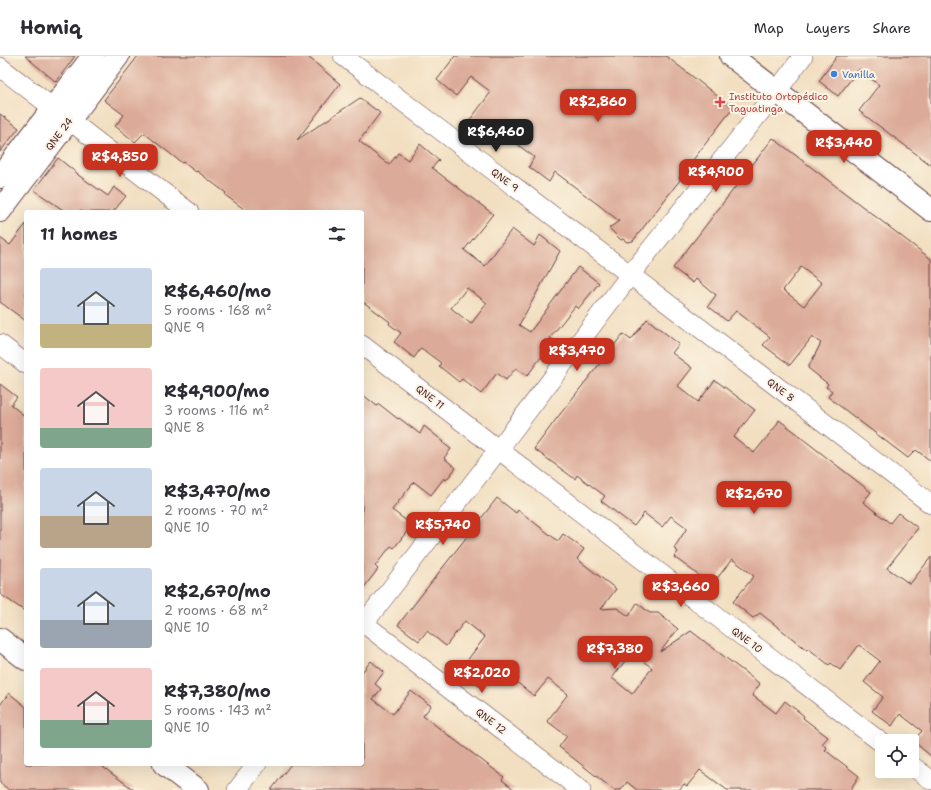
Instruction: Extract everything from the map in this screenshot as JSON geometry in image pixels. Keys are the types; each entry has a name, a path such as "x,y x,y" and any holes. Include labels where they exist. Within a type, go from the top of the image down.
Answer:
{"street":[{"name":"QNE 24","path":"0,211 61,114 93,56"},
{"name":"QNE 24","path":"0,177 118,56"},
{"name":"QNE 9","path":"343,56 630,275"},
{"path":"731,56 931,210"},
{"path":"364,623 499,449 630,275 777,91 803,56"},
{"path":"0,67 186,210"},
{"name":"QNE 8","path":"630,275 931,504"},
{"path":"0,344 24,362"},
{"name":"QNE 11","path":"364,346 499,449"},
{"name":"QNE 10","path":"499,449 875,738"},
{"name":"QNE 12","path":"364,625 581,790"},
{"path":"0,639 24,657"},
{"path":"167,766 198,790"},
{"path":"237,790 255,766"},
{"path":"919,771 931,780"}],"building":[{"path":"25,56 75,56 56,82"},
{"path":"138,56 307,56 340,84 297,140 360,98 380,113 359,141 389,165 398,153 408,160 420,144 439,160 432,168 493,214 464,250 485,266 512,229 534,246 540,235 560,251 519,325 530,332 578,267 599,283 578,309 575,306 550,338 554,340 527,376 516,368 506,380 497,373 481,394 462,379 459,382 439,366 441,363 421,348 414,358 394,342 401,333 389,324 390,322 364,302 364,210 245,210 225,195 226,193 197,171 196,172 183,162 182,163 144,133 135,142 115,126 124,115 104,100","holes":["467,288 487,303 471,324 451,308"]},
{"path":"455,56 666,56 733,108 633,241 627,242 623,239 621,240 609,228 619,221 596,203 555,172 549,182 529,167 534,157 505,135 499,143 469,121 491,92 471,77 456,96 437,80"},
{"path":"837,56 931,56 931,165 859,111 879,85 859,69 838,96 819,81"},
{"path":"0,114 19,128 0,152"},
{"path":"773,138 931,259 931,461 916,450 908,458 828,397 832,391 826,387 828,384 808,368 821,343 812,337 790,365 763,345 770,337 736,311 727,321 708,306 716,295 696,279 693,283 673,268","holes":["801,267 822,283 804,306 783,290"]},
{"path":"58,158 78,175 108,196 114,187 126,196 115,210 63,210 34,190"},
{"path":"24,227 24,320 0,302 0,238 10,245"},
{"path":"647,319 679,344 672,353 692,368 678,386 698,402 715,380 755,410 734,437 754,453 776,426 779,420 871,492 863,502 890,523 898,513 918,528 887,568 910,584 931,557 931,756 919,746 919,734 922,731 900,714 892,726 872,711 883,697 864,682 880,661 859,645 840,670 831,663 829,665 808,648 807,650 760,613 753,618 733,602 754,576 732,559 712,585 674,557 678,552 674,548 687,528 671,516 662,527 644,513 634,526 601,501 605,496 577,475 575,479 534,449 623,334 631,340"},
{"path":"0,384 17,397 11,405 24,415 24,611 0,594"},
{"path":"364,396 377,406 379,404 420,434 424,426 451,449 444,458 456,468 446,480 444,478 431,495 414,482 392,510 412,525 394,548 391,546 375,566 378,569 364,587"},
{"path":"497,498 516,513 518,510 558,541 563,534 584,549 577,559 616,589 601,609 617,608 629,616 637,603 650,613 658,613 678,629 660,652 691,631 760,684 752,695 776,713 785,701 804,716 803,718 828,737 822,744 827,748 825,750 859,776 850,790 727,790 700,770 687,786 684,784 679,790 637,790 627,782 621,790 614,790 559,747 567,736 547,721 568,694 548,679 534,696 495,665 479,686 459,671 485,637 465,621 446,646 427,631 419,641 398,625","holes":["632,652 652,668 632,694 612,678"]},
{"path":"371,661 384,672 375,684 381,689 373,699 393,714 411,691 431,706 423,716 504,777 502,780 515,790 271,790 289,766 364,766 364,670"},
{"path":"9,693 24,705 24,766 102,766 134,790 9,790 0,783 0,705"}],"place":[{"name":"Vanilla","path":"834,74"},
{"name":"Instituto Ortopédico Taguatinga","path":"720,102"}]}
